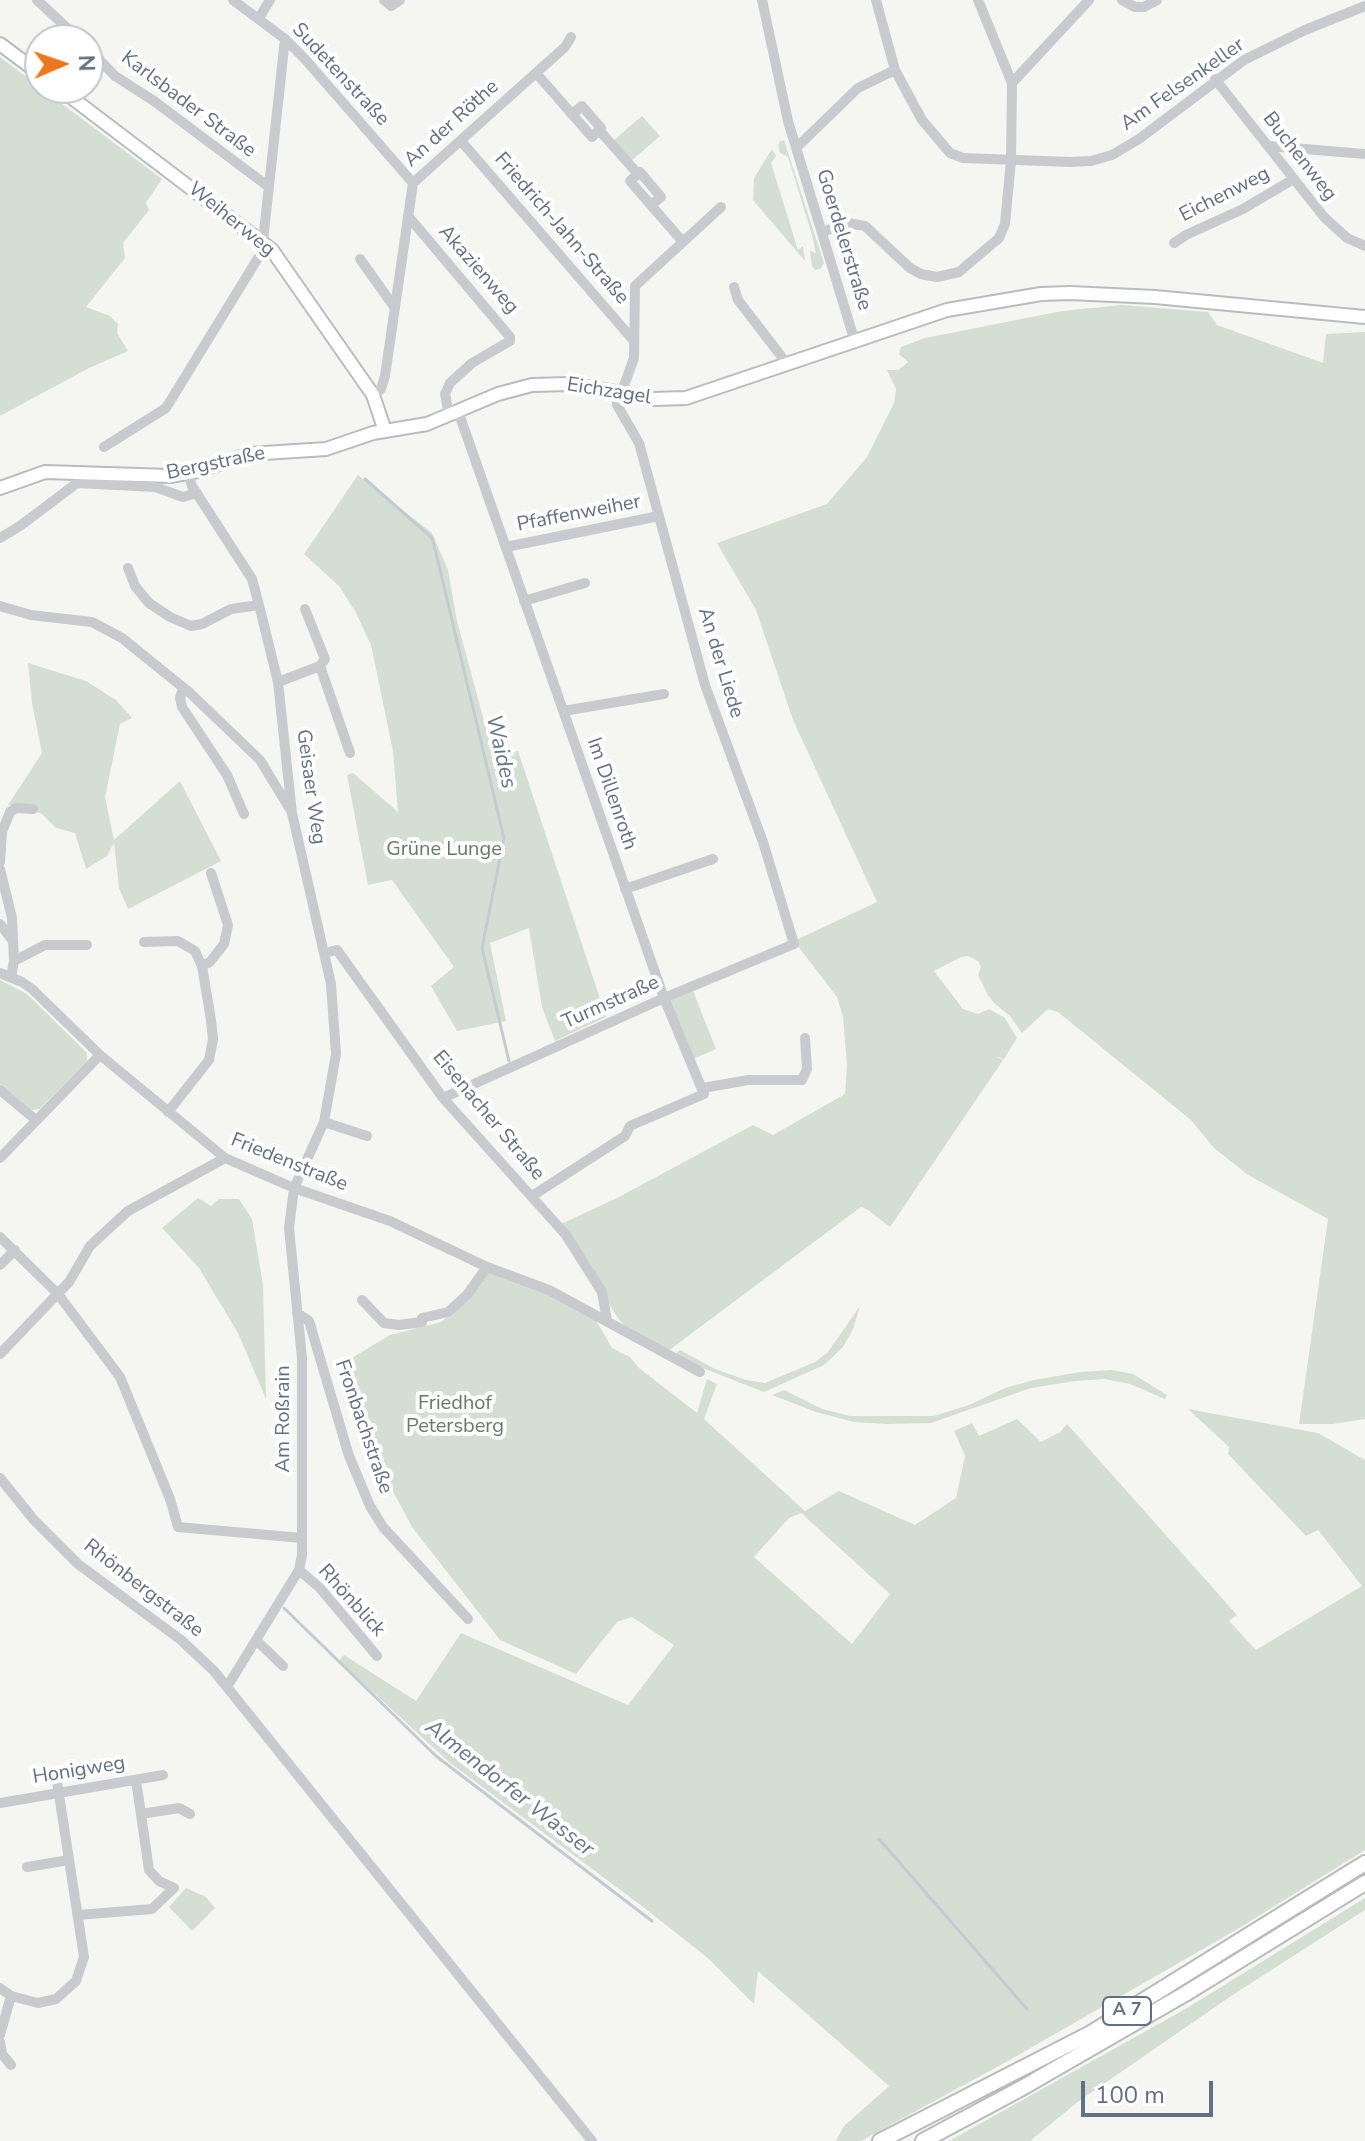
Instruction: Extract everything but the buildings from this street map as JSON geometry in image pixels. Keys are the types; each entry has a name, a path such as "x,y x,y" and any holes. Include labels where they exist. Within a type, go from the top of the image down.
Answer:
{"highway":[{"name":"A 7","path":"880,2141 1091,2033 1365,1863"},
{"name":"A 7","path":"923,2141 1172,2002 1365,1883"}],"main road":[{"path":"0,44 24,62"},
{"name":"Weiherweg","path":"80,104 265,243 279,258 373,395 385,431"},
{"name":"Eichzagel","path":"385,431 427,424 510,390 540,384 569,384 654,399 684,398 947,310 1041,294 1155,297 1365,317"},
{"name":"Bergstraße","path":"0,488 30,476 56,471 156,477 188,473 239,455 311,452 385,431"}],"street":[{"path":"37,0 63,24"},
{"name":"Sudetenstraße","path":"233,0 285,39 413,183"},
{"path":"259,18 270,0"},
{"path":"384,0 391,6 400,0"},
{"name":"Goerdelerstraße","path":"762,0 778,83 855,342"},
{"name":"Am Felsenkeller","path":"876,0 895,70 922,120 950,153 963,158 1070,162 1091,161 1112,155 1139,139 1244,60 1365,6"},
{"path":"822,232 847,223 859,224 870,229 915,271 932,277 952,276 993,244 1004,230 1011,160 1012,83 978,0"},
{"path":"1012,83 1089,0"},
{"path":"1122,0 1135,7 1144,7 1157,0"},
{"name":"An der Röthe","path":"373,395 384,383 413,183 565,47 571,37"},
{"path":"104,447 166,408 265,243 285,39"},
{"name":"Karlsbader Straße","path":"104,65 115,76 154,101 269,187"},
{"name":"Goerdelerstraße","path":"796,148 858,88 895,70"},
{"path":"536,73 592,137 599,130 638,174 630,181 683,242"},
{"name":"Buchenweg","path":"1215,79 1324,217 1347,238 1365,246"},
{"name":"Friedrich-Jahn-Straße","path":"461,141 634,341"},
{"path":"1268,146 1365,154"},
{"name":"Eichenweg","path":"1174,243 1243,209 1292,180"},
{"name":"Friedrich-Jahn-Straße","path":"619,394 632,366 635,286 689,233 721,207"},
{"name":"Akazienweg","path":"408,216 510,337 510,341 468,366 450,383 445,394 454,413"},
{"path":"360,259 395,308"},
{"path":"734,287 738,300 788,365"},
{"name":"An der Liede","path":"619,394 617,405 639,443 705,685 763,842 794,944"},
{"name":"Im Dillenroth","path":"454,413 506,547 664,998 703,1088"},
{"name":"Geisaer Weg","path":"188,473 197,493 252,579 278,682 292,813 331,984 336,1054 324,1122 294,1188"},
{"path":"0,538 77,483 155,487 183,497 197,493"},
{"name":"Pfaffenweiher","path":"506,547 659,516"},
{"path":"128,568 135,586 149,603 183,624 198,625 224,612 259,605"},
{"path":"524,601 585,583"},
{"path":"0,606 31,615 92,622 122,638 183,688 260,760 292,813"},
{"path":"278,682 320,666 325,659 305,609"},
{"path":"320,666 350,753"},
{"path":"183,688 180,698 182,707 227,775 244,814"},
{"path":"563,711 664,694"},
{"path":"0,862 2,832 10,812 16,808 33,809"},
{"path":"625,889 713,859"},
{"path":"0,869 12,918 14,961 6,975"},
{"path":"202,966 210,962 224,944 228,925 211,873"},
{"path":"0,924 13,941"},
{"path":"144,942 178,941 195,951 202,966 213,1039 209,1060 168,1112"},
{"name":"Turmstraße","path":"443,1098 664,998 794,944"},
{"path":"14,961 45,945 87,945"},
{"name":"Eisenacher Straße","path":"325,953 337,950 443,1098 566,1235 602,1292 607,1321"},
{"name":"Friedenstraße","path":"6,975 32,989 100,1055 225,1158 294,1188 390,1221 487,1267 549,1290 700,1372"},
{"path":"532,1196 625,1136 630,1126 704,1094 703,1088 748,1080 802,1080 807,1069 805,1038"},
{"path":"0,1158 100,1055"},
{"path":"0,1090 36,1120"},
{"path":"324,1122 367,1136"},
{"path":"0,1354 74,1275 90,1246 128,1211 225,1158"},
{"name":"Am Roßrain","path":"227,1687 299,1570 302,1538 302,1358 289,1228 294,1188"},
{"path":"0,1237 58,1294 120,1377 170,1499 178,1527 302,1538"},
{"path":"0,1265 15,1250"},
{"path":"362,1300 384,1323 422,1322 422,1318 448,1312 467,1295 487,1267"},
{"name":"Fronbachstraße","path":"297,1313 309,1321 349,1456 370,1506 383,1527 468,1619"},
{"name":"Rhönbergstraße","path":"0,1478 34,1520 78,1564 181,1640 227,1687 592,2141"},
{"name":"Rhönblick","path":"299,1570 320,1588 377,1656"},
{"path":"256,1640 283,1666"},
{"path":"0,1988 25,2002 56,1999 76,1981 84,1957 56,1775"},
{"name":"Honigweg","path":"0,1803 163,1775"},
{"path":"78,1915 152,1909 174,1888 159,1881 149,1870 136,1780"},
{"path":"141,1814 179,1808 190,1814"},
{"path":"27,1867 69,1860"},
{"path":"0,2035 11,1996"},
{"path":"0,2042 2,2054 11,2065"}],"green space":[{"path":"0,57 24,75 24,104 62,104 162,179 146,203 149,210 123,243 125,258 86,307 110,316 118,324 117,333 128,351 89,368 0,416"},
{"path":"642,116 660,136 631,161 613,141"},
{"path":"784,140 824,263 820,269 815,270 812,266 810,251 816,253 812,235 788,157 780,153 778,145"},
{"path":"772,149 776,156 771,163 798,250 803,246 805,261 753,200 754,178"},
{"path":"1122,305 1208,312 1217,325 1323,363 1326,334 1365,332 1365,1419 1333,1424 1299,1424 1328,1219 1248,1175 1214,1148 1191,1120 1058,1012 1048,1009 1022,1033 988,995 978,975 981,967 978,961 968,956 934,971 963,1009 978,1014 989,1009 1005,1018 1017,1038 1004,1059 995,1056 1003,1060 890,1227 861,1207 668,1351 626,1327 617,1317 561,1224 617,1198 753,1125 773,1135 845,1094 847,1066 843,1017 837,997 794,941 877,902 793,720 756,610 717,543 827,504 867,457 894,403 896,389 887,370 898,370 908,362 899,354 901,347 925,338 1062,311"},
{"name":"Grüne Lunge","path":"358,475 432,533 448,570 457,621 494,758 518,751 606,1017 555,1041 542,1007 529,928 490,943 506,1021 457,1031 431,986 454,967 392,880 368,885 347,775 353,773 398,812 393,751 371,645 339,586 304,554"},
{"path":"28,663 86,681 116,700 132,718 120,724 105,797 114,840 180,781 221,861 128,909 119,888 114,843 107,856 86,869 75,833 56,828 42,814 23,806 8,805 42,753"},
{"path":"0,980 27,994 87,1053 87,1061 40,1109 32,1110 0,1084"},
{"path":"693,991 716,1049 691,1060 667,1002"},
{"path":"198,1198 211,1206 219,1199 239,1199 252,1219 263,1285 266,1399 238,1333 199,1268 162,1228"},
{"name":"Friedhof Petersberg","path":"489,1271 547,1293 594,1317 612,1348 630,1357 639,1368 697,1413 707,1379 717,1384 704,1419 805,1511 839,1491 915,1525 956,1498 965,1456 954,1431 972,1423 979,1436 1017,1419 1041,1442 1060,1432 1067,1424 1237,1615 1229,1621 1256,1650 1362,1586 1318,1530 1306,1536 1228,1454 1229,1447 1188,1409 1318,1433 1365,1460 1365,1850 1236,1930 1008,2061 861,2141 836,2141 844,2126 889,2086 758,1971 754,2004 709,1959 449,1762 339,1661 344,1655 416,1701 461,1633 628,1705 674,1645 632,1617 617,1622 576,1674 500,1640 412,1527 353,1416 340,1365 390,1335 441,1322 472,1296","holes":["801,1513 890,1594 852,1644 754,1557 789,1518"]},
{"path":"860,1306 843,1347 824,1365 764,1392 675,1354 680,1350 715,1369 765,1383 815,1362 828,1352"},
{"path":"1112,1370 1133,1374 1167,1395 1165,1399 1130,1384 1104,1379 1075,1381 1031,1388 931,1423 887,1424 854,1422 772,1395 784,1390 822,1409 850,1416 934,1416 1034,1380"},
{"path":"186,1888 206,1897 215,1908 192,1931 169,1907"},
{"path":"1365,1898 1365,1910 1234,1994 1079,2101 1030,2141 949,2141 1187,2008"}],"waterway":[{"name":"Waides","path":"365,479 432,538 435,549 504,838 482,948 509,1061"},
{"name":"Almendorfer Wasser","path":"284,1608 436,1756 652,1921"},
{"path":"879,1839 1027,2009"}]}
